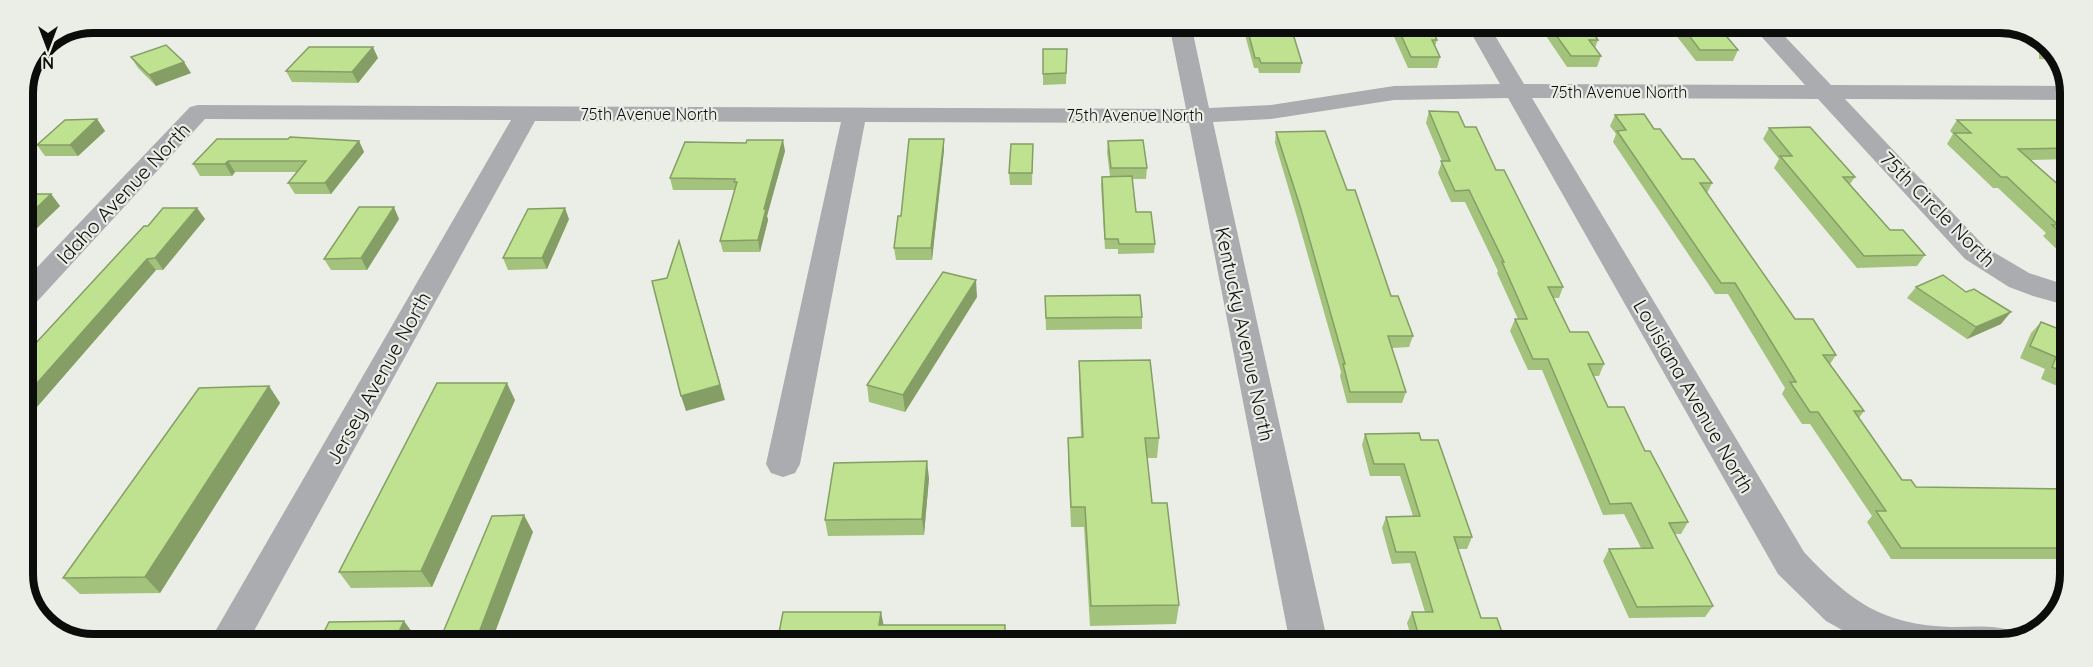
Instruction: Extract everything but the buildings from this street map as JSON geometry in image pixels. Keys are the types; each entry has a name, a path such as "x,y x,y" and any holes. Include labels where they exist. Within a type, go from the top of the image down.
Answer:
{"street":[{"name":"Kentucky Avenue North","path":"1182,33 1307,634"},
{"name":"Louisiana Avenue North","path":"1483,33 1791,563 1817,593 1855,620 1888,634"},
{"name":"75th Circle North","path":"1770,33 1976,253 2000,271 2032,286 2060,294"},
{"name":"75th Avenue North","path":"198,112 1199,116 1280,111 1394,93 2060,93"},
{"name":"Idaho Avenue North","path":"36,270 198,112"},
{"name":"Jersey Avenue North","path":"233,634 527,113"},
{"path":"783,464 818,305 854,115"}]}
